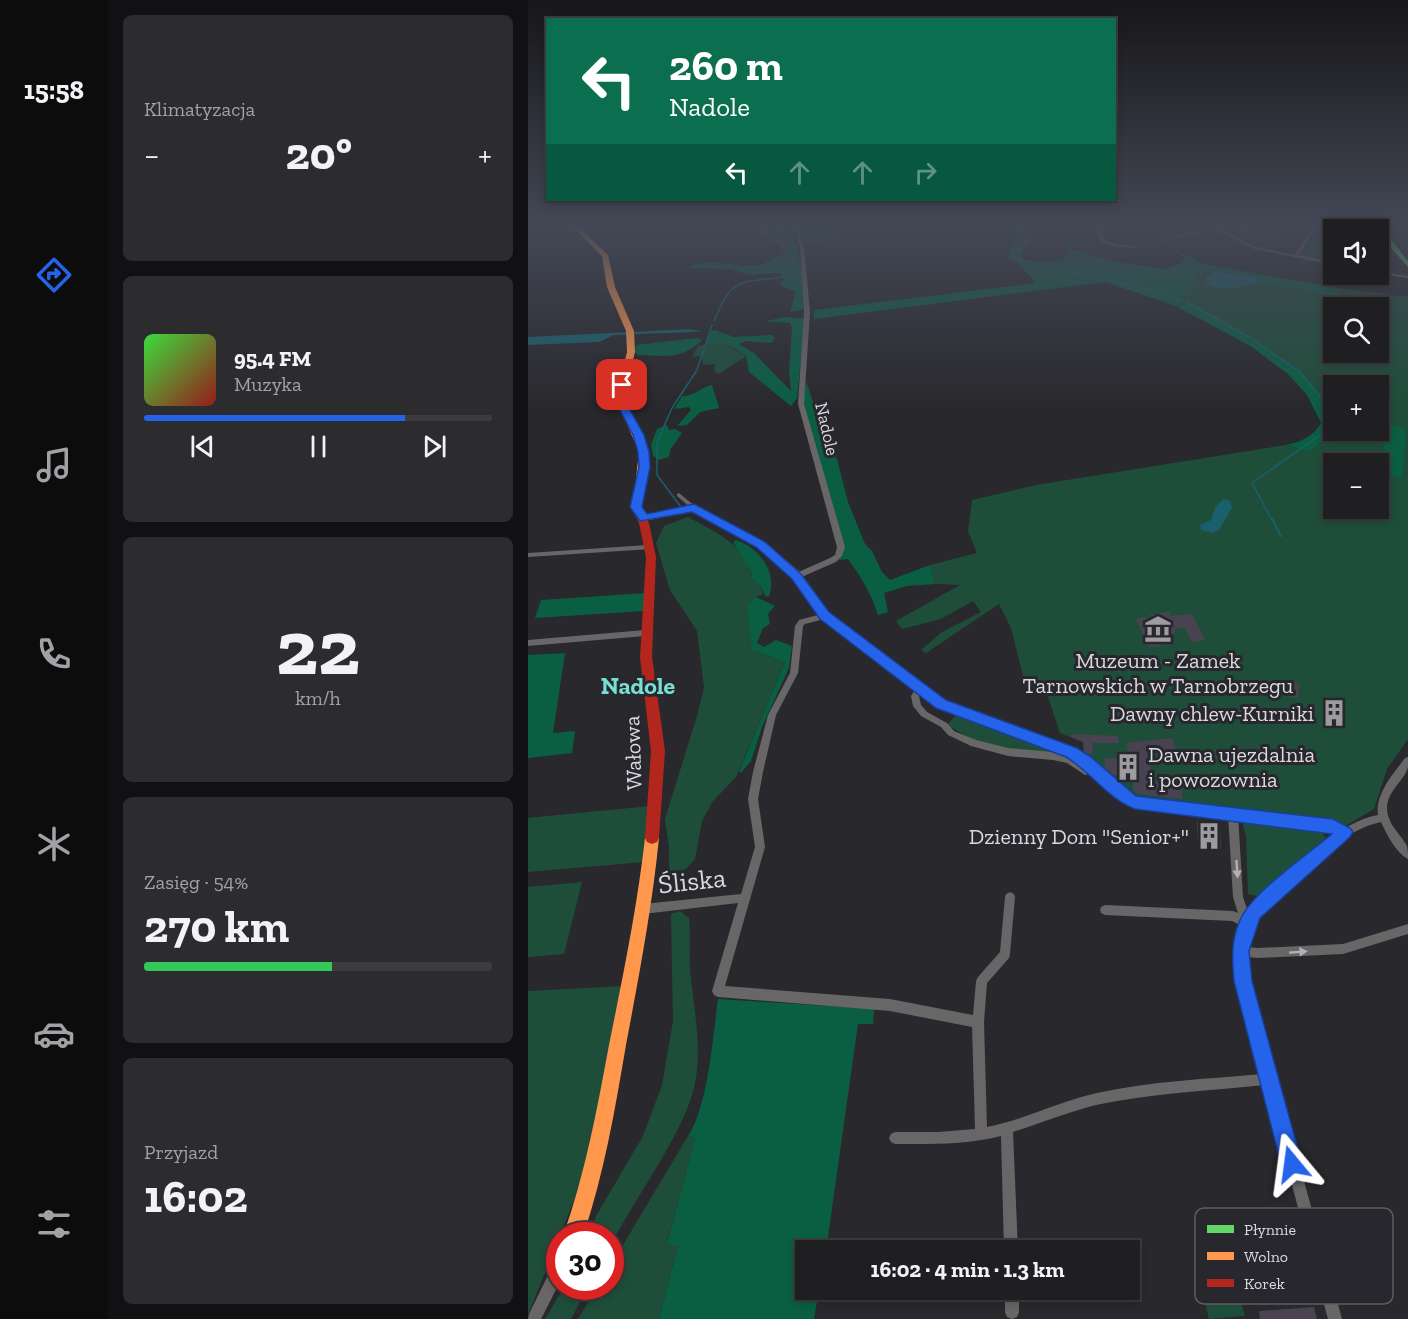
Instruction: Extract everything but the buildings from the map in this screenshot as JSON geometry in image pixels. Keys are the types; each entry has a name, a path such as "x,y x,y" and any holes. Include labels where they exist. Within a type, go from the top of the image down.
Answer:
{"street":[{"name":"Wałowa","path":"579,1222 595,1168 643,909 657,783 658,741 648,685 645,633 653,574 644,518 636,507 644,467 644,452 625,410 621,391 631,355 629,333 611,286"},
{"name":"Nadole","path":"797,576 833,560 838,556 841,547 801,404 807,312 805,286"},
{"path":"679,495 694,508 761,544 797,576 825,616 919,690 947,707 1072,752 1086,761 1116,790"},
{"path":"644,518 694,508"},
{"path":"528,555 648,547"},
{"path":"825,616 802,622 799,626 794,673 772,715 753,799 760,848 718,991 890,1005 978,1022"},
{"path":"528,643 645,633"},
{"path":"919,690 915,696 917,706 951,733 992,748 1070,760 1082,767 1096,781 1135,802 1333,826 1345,832"},
{"path":"1408,761 1385,794 1382,804 1383,818 1408,855"},
{"path":"1233,815 1238,897 1247,923"},
{"path":"1304,1208 1243,981 1240,951 1247,923 1254,912 1345,832 1370,819 1383,818"},
{"path":"981,1134 978,1022 982,981 1005,954 1010,897"},
{"name":"Śliska","path":"643,909 745,898"},
{"path":"1105,910 1233,916 1247,923"},
{"path":"1240,951 1258,953 1343,949 1408,929"},
{"path":"895,1138 946,1138 981,1134 1007,1128 1073,1105 1146,1090 1268,1080"},
{"path":"1007,1128 1011,1240"},
{"path":"534,1319 546,1295"},
{"path":"1012,1300 1012,1312"},
{"path":"1331,1304 1335,1319"}],"green space":[{"path":"780,286 803,286 805,305 802,310 790,312 796,292"},
{"path":"1015,286 1077,286 814,319 814,310"},
{"path":"1116,286 1191,286 1177,306 1193,303 1296,368 1323,399 1323,441 1310,452 1286,445 1306,438 1315,432 1321,423 1307,395 1289,375 1252,347 1176,306"},
{"path":"1190,286 1231,289 1245,286 1280,286 1337,295 1338,288 1408,297 1408,739 1387,769 1374,809 1342,828 1132,798 1084,753 1083,742 1060,733 1047,694 1028,696 1011,628 999,604 926,653 921,650 942,632 981,612 973,601 941,619 902,629 896,621 960,585 935,584 930,565 977,553 968,531 972,500 1036,485 1286,445 1310,452 1323,441 1389,441 1389,375 1323,375 1323,399 1296,368 1193,303 1176,306"},
{"path":"1279,286 1324,286 1338,288 1338,296"},
{"path":"787,317 805,319 797,398 791,406 749,372 746,356 725,343 706,344 711,331 715,330 734,337 772,335 775,338 772,343 746,341 739,344 754,353 791,391 789,371 792,328 790,323 765,321"},
{"path":"697,338 702,340 694,347 679,354 638,355 635,352 636,345"},
{"path":"725,343 746,356 719,374 714,371 715,364 703,365 702,356 692,357 698,346"},
{"path":"806,381 824,435 837,459 848,502 865,544 872,551 882,572 890,580 930,565 935,584 907,586 884,593 888,612 878,615 869,592 853,566 848,559 839,560 843,551 803,404"},
{"path":"712,385 719,408 700,412 687,425 677,426 691,410 689,407 674,409 682,396 690,395"},
{"path":"667,425 669,430 675,429 682,433 670,450 669,457 659,460 653,456 651,445 657,429"},
{"path":"1390,425 1403,428 1406,433 1402,479 1389,476 1389,453 1381,453 1385,441 1389,441"},
{"path":"688,517 729,541 744,557 752,579 760,585 763,594 756,597 752,650 785,662 736,777 713,801 702,821 695,859 686,869 669,873 669,847 665,819 704,687 697,631 670,590 656,543 664,526"},
{"path":"736,540 752,548 764,562 771,578 769,596 766,597 760,585 752,579 751,571 733,542"},
{"path":"646,593 644,611 535,618 541,600"},
{"path":"756,597 775,606 768,614 770,624 763,628 757,643 764,647 776,640 792,646 789,668 762,727 751,761 741,773 739,771 785,662 752,650 747,607"},
{"path":"565,653 553,733 575,731 572,753 528,758 528,655"},
{"path":"956,715 1069,756 982,745 947,725"},
{"path":"650,806 644,862 528,872 528,818"},
{"path":"1242,822 1322,832 1326,838 1258,896 1248,894 1246,836"},
{"path":"582,882 564,954 528,957 528,887"},
{"path":"680,911 689,918 690,924 690,969 698,1039 693,1092 670,1143 624,1222 594,1222 643,1136 662,1085 673,1021 671,914"},
{"path":"624,986 589,1163 565,1222 546,1222 546,1270 528,1315 528,991"},
{"path":"718,999 874,1009 873,1024 858,1024 828,1240 795,1240 795,1300 817,1300 814,1319 659,1319 678,1246 667,1243 695,1139 688,1136 700,1107 712,1051"},
{"path":"688,1136 695,1139 667,1242 678,1245 659,1319 578,1319 589,1300 624,1300 624,1243"},
{"path":"556,1300 581,1300 571,1319 545,1319"},
{"path":"1205,1304 1242,1304 1245,1316 1209,1319"}],"water":[{"path":"1210,286 1245,286 1231,289"},
{"path":"692,329 692,332 614,335 599,342 528,345 528,337"},
{"path":"1224,499 1230,501 1232,508 1219,530 1212,533 1201,530 1200,525 1211,520 1216,506"}],"waterway":[{"path":"714,321 727,295 739,286"},
{"path":"1133,286 1157,291 1183,301"},
{"path":"1187,302 1249,337 1299,371 1323,400"},
{"path":"681,507 657,475 657,442 672,408 697,370 712,325"},
{"path":"690,331 699,331"},
{"path":"1272,520 1252,483 1323,433"},
{"path":"1272,519 1281,536"}],"traffic: fast":[{"path":"993,723 1072,752 1118,792 1135,802 1333,826 1345,832"}],"traffic: slow":[{"path":"611,286 630,331 631,352 621,391 625,410 644,452 640,487"},
{"path":"644,518 694,508 761,544 797,576 825,616 941,704 993,723"},
{"path":"578,1222 605,1118 646,890 652,838"}],"traffic: jam":[{"path":"640,487 636,507 644,523 651,557 646,657 658,751 652,838"}],"place":[{"name":"Muzeum - Zamek Tarnowskich w Tarnobrzegu","path":"1158,629"},
{"name":"Dawny chlew-Kurniki","path":"1334,713"},
{"name":"Dawna ujezdalnia i powozownia","path":"1128,767"},
{"name":"Dzienny Dom \"Senior+\"","path":"1209,836"}],"district":[{"name":"Nadole","path":"638,685"}],"route":[{"path":"622,385 622,401 644,452 644,467 636,507 644,518 694,508 761,544 797,576 825,616 919,690 941,704 1072,752 1086,761 1125,798 1135,802 1333,826 1345,832 1254,912 1247,923 1240,951 1243,981 1292,1164"}]}
